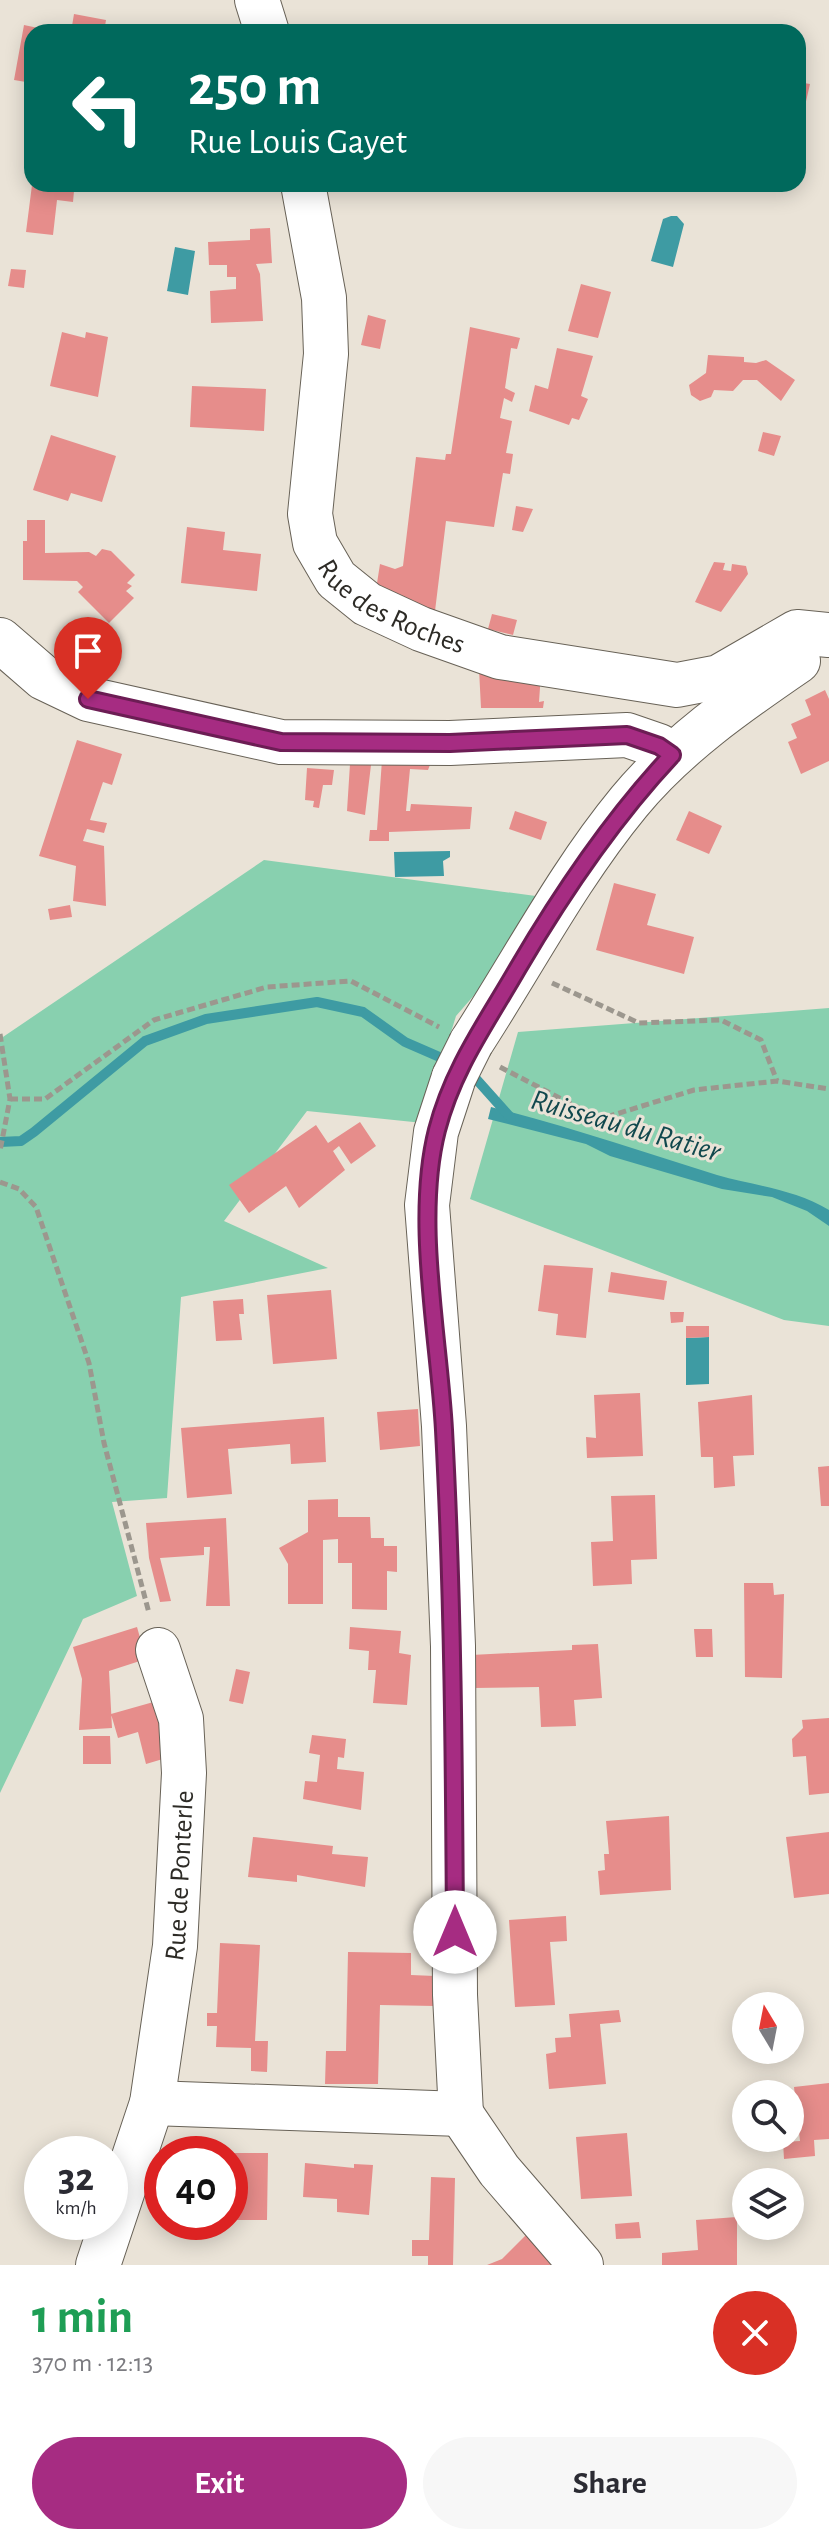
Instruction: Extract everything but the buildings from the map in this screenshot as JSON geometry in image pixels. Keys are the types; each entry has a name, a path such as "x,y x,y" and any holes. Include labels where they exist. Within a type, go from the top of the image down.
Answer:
{"street":[{"path":"257,0 264,24"},
{"name":"Rue des Roches","path":"304,192 324,298 326,354 310,514 315,543 336,579 367,604 421,629 500,657 677,685 719,677 797,632 829,638"},
{"path":"581,2265 499,2170 461,2114 455,1995 453,1646 444,1426 427,1205 436,1132 466,1054 628,803 672,755 829,638"},
{"path":"0,640 44,678 88,699 281,742 450,743 627,735 659,746 672,755"},
{"name":"Rue de Ponterle","path":"98,2265 152,2103 175,1946 184,1773 181,1719 158,1650"},
{"path":"152,2103 461,2114"}],"path":[{"path":"519,968 639,1023 721,1020 761,1040 777,1081"},
{"path":"10,1099 45,1099 154,1020 267,987 351,981 466,1054 600,1119 694,1090 777,1081 829,1089"},
{"path":"0,1034 10,1099 0,1151"},
{"path":"0,1182 19,1189 36,1207 89,1363 104,1443 158,1650"}],"green space":[{"path":"264,860 558,899 456,1016 423,1123 307,1111 224,1221 328,1268 181,1297 167,1498 112,1502 137,1596 83,1619 0,1793 0,1039"},
{"path":"829,1008 829,1326 784,1320 470,1199 518,1032"}],"water":[{"path":"677,216 684,224 673,267 651,261 663,219"},
{"path":"175,247 195,251 188,295 167,291"},
{"path":"450,851 450,857 443,861 444,876 395,877 394,852"},
{"path":"491,1107 717,1175 802,1197 829,1210 829,1226 807,1211 772,1197 722,1189 610,1156 586,1144 488,1119"},
{"path":"709,1337 709,1384 686,1385 686,1338"}],"waterway":[{"name":"Ruisseau du Ratier","path":"0,1142 21,1141 34,1132 145,1041 206,1019 317,1002 363,1012 405,1042 451,1062"},
{"name":"Ruisseau du Ratier","path":"469,1071 511,1118"}],"route":[{"path":"88,699 134,712 281,742 450,743 627,735 659,746 672,755 628,803 526,954 471,1043 454,1077 436,1132 427,1205 444,1426 452,1615 455,1932"}]}
